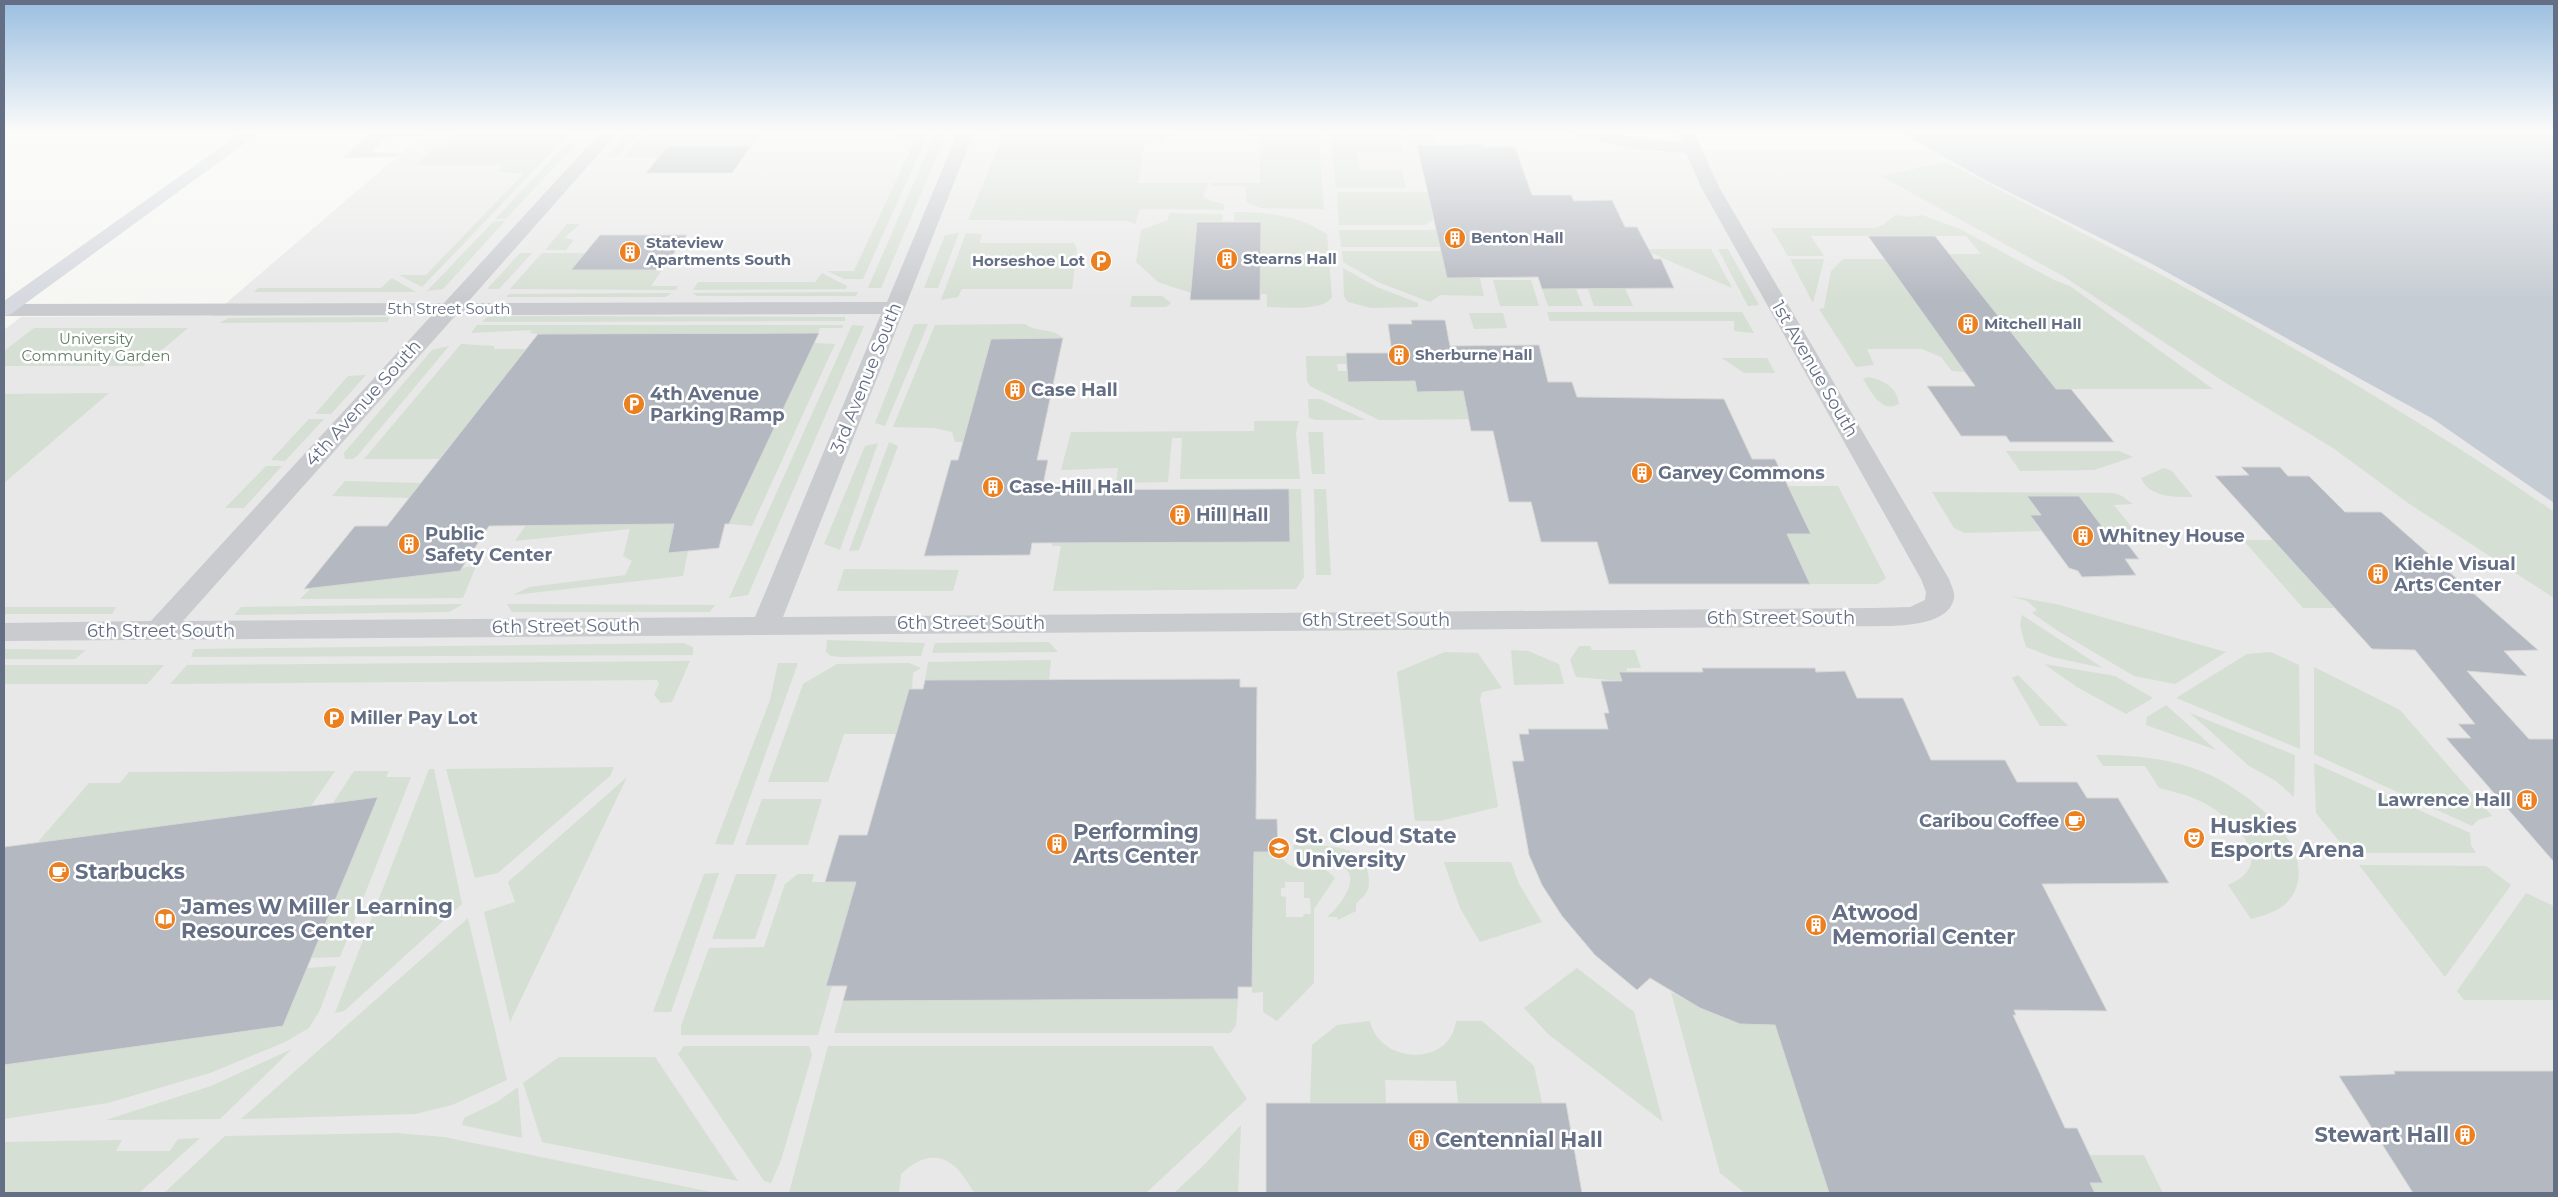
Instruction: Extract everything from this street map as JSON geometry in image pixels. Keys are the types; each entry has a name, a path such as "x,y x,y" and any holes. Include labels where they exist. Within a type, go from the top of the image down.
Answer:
{"street":[{"path":"4,310 174,188"},
{"name":"4th Avenue South","path":"158,631 559,188"},
{"name":"3rd Avenue South","path":"766,624 943,188"},
{"name":"1st Avenue South","path":"1710,188 1935,579 1940,592 1940,600 1937,605"},
{"name":"5th Street South","path":"4,310 894,308"},
{"name":"6th Street South","path":"4,632 766,624 1874,617 1923,613 1937,605"}],"shaded area":[{"name":"St. Cloud State University","path":"361,188 2001,188 2152,264 2433,419 2554,503 2554,1193 4,1193 4,330 21,317 211,316"},
{"path":"2001,188 2554,188 2554,503 2433,419 2152,264"}],"green space":[{"path":"510,188 517,188 422,287 399,275 426,275"},
{"path":"524,188 535,188 506,219 495,219"},
{"path":"893,188 904,188 863,279 844,279 827,271 854,271"},
{"path":"912,188 923,188 881,288 868,288"},
{"path":"982,188 1206,188 1203,196 1208,200 1224,204 1224,210 1140,209 1135,224 1128,221 968,220"},
{"path":"1246,188 1322,188 1324,209 1260,208 1246,202"},
{"path":"1903,188 1996,188 2179,284 2407,416 2554,512 2554,598 2408,503 2333,448 2226,383 2063,276"},
{"path":"1337,192 1466,192 1468,197 1429,197 1433,219 1425,225 1339,225"},
{"path":"1234,212 1282,216 1305,223 1327,234 1332,297 1327,302 1312,307 1267,307 1267,294 1261,294 1260,221 1234,221"},
{"path":"1169,213 1223,214 1222,221 1197,221 1191,293 1158,282 1136,262 1141,230 1168,220"},
{"path":"1895,215 1911,217 1922,215 1960,229 2054,280 2070,286 2213,389 2056,389 1949,254 1981,254 1966,236 1811,236 1824,256 1788,256 1771,228 1875,228 1883,225"},
{"path":"494,221 505,221 443,289 427,291"},
{"path":"567,224 580,224 564,238 574,240 566,250 545,250"},
{"path":"1339,230 1436,230 1440,247 1341,247"},
{"path":"959,233 938,288 924,288 945,235"},
{"path":"966,233 982,234 980,243 1074,243 1077,249 1072,289 962,289 958,297 941,300"},
{"path":"1642,249 1711,249 1732,288"},
{"path":"1718,249 1728,249 1759,305 1748,306"},
{"path":"1342,251 1441,251 1447,278 1480,278 1484,296 1440,295 1430,302 1378,282 1343,262"},
{"path":"520,253 532,253 499,289 487,289"},
{"path":"542,253 585,253 572,270 662,270 651,286 678,286 676,290 510,289"},
{"path":"1790,259 1824,259 1813,303"},
{"path":"1843,259 1908,259 1966,372 1952,371 1941,357 1922,349 1867,349 1874,365 1856,367 1819,309 1824,308 1831,271"},
{"path":"1343,268 1377,287 1418,303 1418,307 1371,308 1348,302 1344,296"},
{"path":"822,273 847,286 846,289 693,290 698,282 815,282"},
{"path":"392,278 416,292 254,292 258,288 381,288"},
{"path":"1493,280 1531,280 1539,306 1500,306"},
{"path":"1625,288 1633,306 1594,306 1588,289"},
{"path":"1542,289 1576,289 1583,306 1548,306"},
{"path":"858,292 856,296 697,296 692,293"},
{"path":"672,293 665,297 506,297 509,294"},
{"path":"1132,296 1162,296 1171,303 1166,307 1130,307"},
{"path":"1547,312 1742,312 1754,333 1734,331 1734,321 1550,321"},
{"path":"1469,313 1503,313 1507,328 1474,329"},
{"path":"488,316 845,317 845,321 482,322"},
{"path":"390,317 387,322 219,323 229,318"},
{"path":"914,324 928,324 885,426 875,423"},
{"path":"1025,324 1029,327 1050,331 1064,339 991,339 963,442 955,442 952,432 934,428 893,427 935,325"},
{"path":"477,325 843,325 842,328 820,328 818,333 538,334 530,333 532,330 471,333"},
{"path":"852,325 864,326 748,595 729,598"},
{"name":"University Community Garden","path":"34,328 188,328 143,366 4,366 4,351"},
{"path":"814,343 835,344 752,526 729,524"},
{"path":"461,344 494,346 494,349 526,349 439,459 364,459"},
{"path":"449,346 358,455 353,459 345,459 344,453 432,350"},
{"path":"1306,356 1346,356 1347,364 1337,364 1338,371 1347,371 1349,382 1415,381 1417,392 1475,391 1491,419 1379,420 1310,386 1307,381"},
{"path":"1722,358 1767,358 1775,373 1744,373"},
{"path":"366,375 331,414 315,414 348,376"},
{"path":"1868,377 1888,385 1898,398 1899,404 1887,406 1877,400 1863,379"},
{"name":"University Community Garden","path":"109,393 4,483 4,394"},
{"path":"1308,399 1320,399 1366,420 1316,420 1309,418"},
{"path":"309,419 324,419 285,461 271,460"},
{"path":"1254,421 1299,421 1296,433 1300,479 1180,479 1182,438 1172,438 1168,482 1116,483 1118,468 1061,470 1071,432 1254,431"},
{"path":"1308,432 1323,432 1325,474 1312,474"},
{"path":"889,442 898,446 859,550 849,551"},
{"path":"878,443 840,550 824,544 865,446"},
{"path":"2006,451 2119,451 2133,457 2094,470 2020,471"},
{"path":"266,466 282,466 244,508 225,508"},
{"path":"2164,468 2172,471 2193,497 2163,495 2156,493 2145,485 2141,478"},
{"path":"345,481 421,483 409,498 332,496"},
{"path":"1788,486 1838,486 1886,578 1878,584 1810,584 1787,534 1811,533"},
{"path":"1289,489 1301,489 1304,577 1296,589 1053,591 1061,546 1052,546 1056,520 1290,541"},
{"path":"1314,489 1326,489 1331,575 1316,575"},
{"path":"1932,492 2114,493 2133,504 2114,505 2134,530 2104,529 2079,496 2027,496 2041,515 2030,515 2041,531 1965,533 1954,528"},
{"path":"674,524 668,552 688,551 683,576 513,595 529,587 625,575 632,561 623,556 630,529 515,541 526,525"},
{"path":"2243,540 2274,540 2335,608 2303,608"},
{"path":"476,566 463,598 300,599 311,588"},
{"path":"844,569 959,570 953,591 837,591"},
{"path":"2011,596 2056,604 2226,652 2175,684 2134,676 2058,631 2032,613 2037,610 2027,601"},
{"path":"463,604 449,612 234,615 241,607"},
{"path":"507,604 715,605 710,612 512,612"},
{"path":"4,607 116,607 112,614 4,614"},
{"path":"2022,615 2103,668 2052,657 2026,647 2020,626"},
{"path":"827,640 925,643 921,656 841,657 831,656 826,652"},
{"path":"1049,642 1058,652 932,653 935,643"},
{"path":"684,643 693,647 693,655 191,657 194,649"},
{"path":"1579,646 1590,646 1592,650 1635,650 1641,668 1627,668 1627,671 1619,672 1622,681 1576,677 1570,660"},
{"path":"4,649 86,650 75,659 4,659"},
{"path":"1511,650 1528,651 1559,664 1564,684 1514,685"},
{"path":"1445,652 1478,653 1502,688 1482,692 1480,699 1498,807 1440,821 1415,821 1397,672"},
{"path":"2271,652 2299,665 2300,749 2176,698 2247,654"},
{"path":"1051,660 1049,680 925,680 928,662"},
{"path":"690,661 672,702 661,703 654,695 659,684 657,680 170,684 187,665"},
{"path":"778,663 798,663 733,845 715,844 770,700"},
{"path":"909,663 921,668 913,673 912,689 909,689 896,734 844,734 828,782 768,782 803,684 837,664"},
{"path":"2044,664 2115,676 2153,698 2126,714 2077,687"},
{"path":"4,665 164,665 147,684 4,684"},
{"path":"2314,667 2400,710 2492,816 2478,820 2472,826 2314,754"},
{"path":"2018,675 2068,726 2040,726 2012,678"},
{"path":"2166,705 2216,750 2146,725 2147,717"},
{"path":"2190,713 2295,755 2294,797 2276,781 2249,766"},
{"path":"2096,755 2153,758 2180,764 2208,774 2239,792 2271,818 2284,833 2294,850 2298,867 2297,885 2290,899 2273,912 2251,919 2228,885 2243,876 2250,866 2251,855 2247,843 2240,832 2206,804 2189,796 2159,788 2145,766 2103,766"},
{"path":"2314,763 2470,833 2471,845 2476,853 2349,853 2316,813"},
{"path":"614,767 610,776 498,873 475,878 446,769"},
{"path":"429,769 434,769 462,904 344,1011 335,1013"},
{"path":"335,771 311,806 37,843 89,783 120,783 129,772"},
{"path":"354,771 389,771 386,777 411,777 340,957 311,958 378,797 333,803"},
{"path":"627,777 510,1022 484,912 515,902 508,882"},
{"path":"762,799 822,799 808,845 745,845"},
{"path":"1293,845 1337,847 1357,855 1364,863 1369,883 1365,894 1356,904 1356,911 1338,920 1337,917 1327,917 1344,898 1348,890 1350,875 1346,869 1338,864 1299,859 1295,855"},
{"path":"1254,852 1278,852 1282,859 1293,866 1305,870 1326,870 1335,878 1314,909 1314,983 1277,1021 1263,1012 1263,992 1252,993","holes":["1285,882 1304,882 1304,898 1310,898 1311,914 1304,914 1303,917 1286,917 1286,897 1281,896 1281,888 1285,888"]},
{"path":"1444,862 1511,862 1519,884 1542,922 1480,942 1460,908"},
{"path":"2359,865 2486,866 2511,885 2445,977"},
{"path":"719,873 671,1012 653,1012 704,874"},
{"path":"736,874 777,874 755,939 712,939"},
{"path":"798,874 814,874 812,882 856,882 826,986 832,986 818,1035 681,1035 681,1026 709,948 764,947 785,884"},
{"path":"2526,893 2554,906 2554,1000 2464,1000 2457,991"},
{"path":"468,918 507,1080 452,1105 415,1114 241,1119"},
{"path":"336,966 320,1010 309,1028 285,1042 210,1073 108,1103 4,1119 4,1065 283,1026 307,968"},
{"path":"1577,968 1634,1012 1663,1122 1548,1034 1524,1008"},
{"path":"1671,992 1700,1008 1740,1024 1775,1025 1829,1193 1745,1193 1720,1173"},
{"path":"1238,999 1236,1026 1230,1033 834,1033 843,1001"},
{"path":"1370,1021 1376,1035 1386,1046 1414,1055 1429,1053 1441,1047 1451,1036 1456,1021 1482,1021 1534,1066 1542,1103 1458,1103 1456,1081 1385,1080 1386,1103 1310,1103 1312,1045 1337,1025"},
{"path":"684,1046 809,1046 812,1055 781,1160 771,1183 764,1181 678,1054"},
{"path":"828,1046 1212,1046 1247,1099 1146,1193 975,1193 952,1164 936,1158 927,1158 919,1161 901,1174 899,1193 789,1193"},
{"path":"292,1049 220,1119 106,1120 211,1086"},
{"path":"559,1057 655,1057 738,1181 542,1142 523,1083"},
{"path":"518,1087 522,1138 462,1125 464,1118 497,1102"},
{"path":"1241,1125 1238,1193 1174,1193 1206,1163"},
{"path":"396,1133 444,1137 716,1193 164,1193 225,1136"},
{"path":"200,1138 139,1193 4,1193 4,1142 122,1140 116,1151 170,1151 178,1139"},
{"path":"2077,1155 2144,1155 2163,1193 2095,1193 2090,1183 2103,1183"}],"building":[{"path":"1427,188 1529,188 1532,195 1571,195 1574,201 1612,200 1625,227 1637,227 1654,259 1661,259 1674,288 1542,289 1538,277 1447,278"},
{"name":"Stearns Hall","path":"1197,222 1261,222 1260,300 1190,300"},
{"name":"Stateview Apartments South","path":"600,235 687,235 662,270 571,270"},
{"name":"Mitchell Hall","path":"1868,236 1935,236 2056,389 2071,389 2114,442 2010,442 2006,436 1961,436 1927,386 1975,386"},
{"name":"Garvey Commons","path":"1411,320 1445,320 1450,346 1539,345 1548,382 1572,382 1577,397 1724,399 1752,459 1775,459 1811,534 1787,534 1810,584 1609,584 1597,542 1541,542 1531,502 1509,502 1493,431 1471,431 1463,391 1417,392 1415,381 1348,382 1346,353 1392,353 1388,324 1412,324"},
{"name":"4th Avenue Parking Ramp","path":"819,333 729,524 725,524 719,548 668,553 674,524 489,526 460,571 304,589 355,526 387,526 538,334"},
{"path":"1063,338 1037,460 1048,460 1042,490 1289,489 1290,542 1032,543 1030,555 924,556 951,460 958,460 991,339"},
{"name":"Kiehle Visual Arts Center","path":"2241,467 2280,467 2288,476 2309,476 2345,512 2381,512 2538,650 2504,651 2527,676 2467,671 2529,739 2554,739 2554,862 2446,738 2471,738 2458,724 2475,724 2415,650 2372,649 2215,476 2249,475"},
{"name":"Whitney House","path":"2027,496 2079,496 2104,529 2116,529 2139,559 2125,559 2136,575 2082,577 2078,571 2069,568 2030,515 2041,515"},
{"name":"Atwood Memorial Center","path":"1702,668 1815,668 1816,672 1845,671 1857,698 1903,698 1931,760 2005,760 2017,782 2077,782 2087,798 2118,798 2169,883 2042,884 2107,1011 2014,1010 2016,1015 2013,1015 2065,1128 2077,1128 2103,1183 2090,1183 2095,1193 1829,1193 1775,1025 1740,1024 1700,1008 1650,978 1637,990 1595,955 1562,916 1542,885 1529,855 1512,761 1524,761 1519,734 1529,734 1528,729 1608,729 1604,713 1609,713 1601,681 1622,681 1619,672 1703,672"},
{"name":"Performing Arts Center","path":"1240,679 1240,687 1257,687 1256,819 1277,819 1278,852 1254,852 1252,987 1238,987 1238,999 843,1001 847,986 826,986 856,882 825,882 839,835 867,835 909,689 923,689 925,680"},
{"name":"James W Miller Learning Resources Center","path":"378,797 283,1026 4,1065 4,847"},
{"name":"Stewart Hall","path":"2394,1071 2554,1071 2554,1193 2413,1193 2339,1076 2395,1074"},
{"name":"Centennial Hall","path":"1266,1103 1566,1103 1582,1193 1266,1193"}],"place":[{"name":"Benton Hall","path":"1455,238"},
{"name":"Stateview Apartments South","path":"630,252"},
{"name":"Stearns Hall","path":"1227,259"},
{"name":"Horseshoe Lot","path":"1101,261"},
{"name":"Mitchell Hall","path":"1968,324"},
{"name":"Sherburne Hall","path":"1399,355"},
{"name":"Case Hall","path":"1015,390"},
{"name":"4th Avenue Parking Ramp","path":"634,404"},
{"name":"Garvey Commons","path":"1642,473"},
{"name":"Case-Hill Hall","path":"993,487"},
{"name":"Hill Hall","path":"1180,515"},
{"name":"Whitney House","path":"2083,536"},
{"name":"Public Safety Center","path":"409,544"},
{"name":"Kiehle Visual Arts Center","path":"2378,574"},
{"name":"Miller Pay Lot","path":"334,718"},
{"name":"Lawrence Hall","path":"2527,800"},
{"name":"Caribou Coffee","path":"2075,821"},
{"name":"Huskies Esports Arena","path":"2194,838"},
{"name":"Performing Arts Center","path":"1057,844"},
{"name":"St. Cloud State University","path":"1279,848"},
{"name":"Starbucks","path":"59,872"},
{"name":"James W Miller Learning Resources Center","path":"165,919"},
{"name":"Atwood Memorial Center","path":"1816,925"},
{"name":"Stewart Hall","path":"2465,1135"},
{"name":"Centennial Hall","path":"1419,1140"}]}
